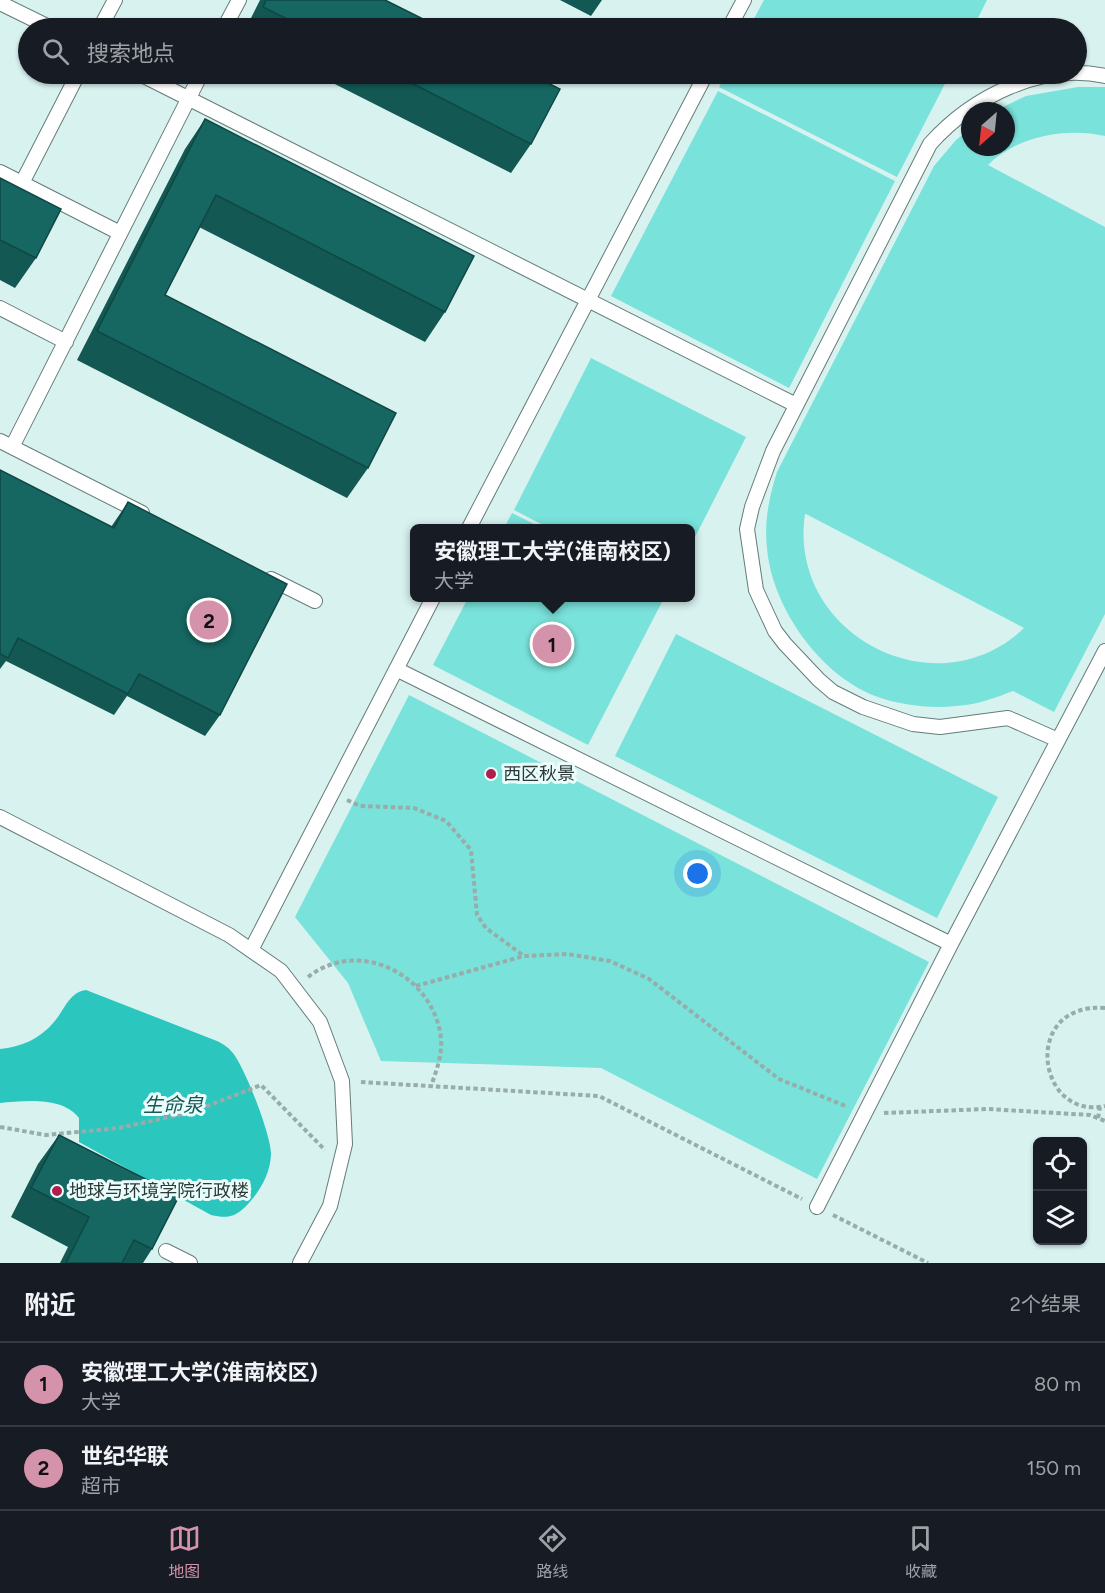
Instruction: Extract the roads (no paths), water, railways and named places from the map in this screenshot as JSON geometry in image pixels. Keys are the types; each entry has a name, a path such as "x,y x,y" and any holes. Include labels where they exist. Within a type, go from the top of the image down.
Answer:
{"lane":[{"path":"105,18 115,0"},
{"path":"229,18 238,0"},
{"path":"734,18 744,0"},
{"path":"0,3 31,18"},
{"path":"1087,75 1105,76"},
{"path":"22,183 73,84"},
{"path":"160,84 796,405"},
{"path":"158,521 6,444 66,342 196,84"},
{"path":"471,524 701,84"},
{"path":"1021,84 975,105 950,123 924,154 773,451 752,507 747,530 756,590 775,631 819,680 833,692 890,718 912,724 940,727 1008,718 1058,740"},
{"path":"0,172 120,233"},
{"path":"0,308 66,342"},
{"path":"263,574 315,601"},
{"path":"250,950 430,602"},
{"path":"818,1207 951,944 1105,651"},
{"path":"396,669 951,944"},
{"path":"0,817 229,935 281,971 320,1022 342,1081 345,1144 330,1206 300,1263"},
{"path":"166,1251 190,1263"}],"water":[{"name":"生命泉","path":"86,990 217,1041 229,1049 237,1059 262,1118 271,1155 269,1169 260,1188 240,1212 227,1217 211,1215 79,1142 79,1118 63,1106 42,1102 0,1103 0,1049 23,1044 36,1037 49,1028 75,994"}],"place":[{"name":"世纪华联","path":"209,620"},
{"name":"安徽理工大学(淮南校区)","path":"552,644"},
{"name":"西区秋景","path":"491,774"},
{"name":"地球与环境学院行政楼","path":"57,1191"}]}
